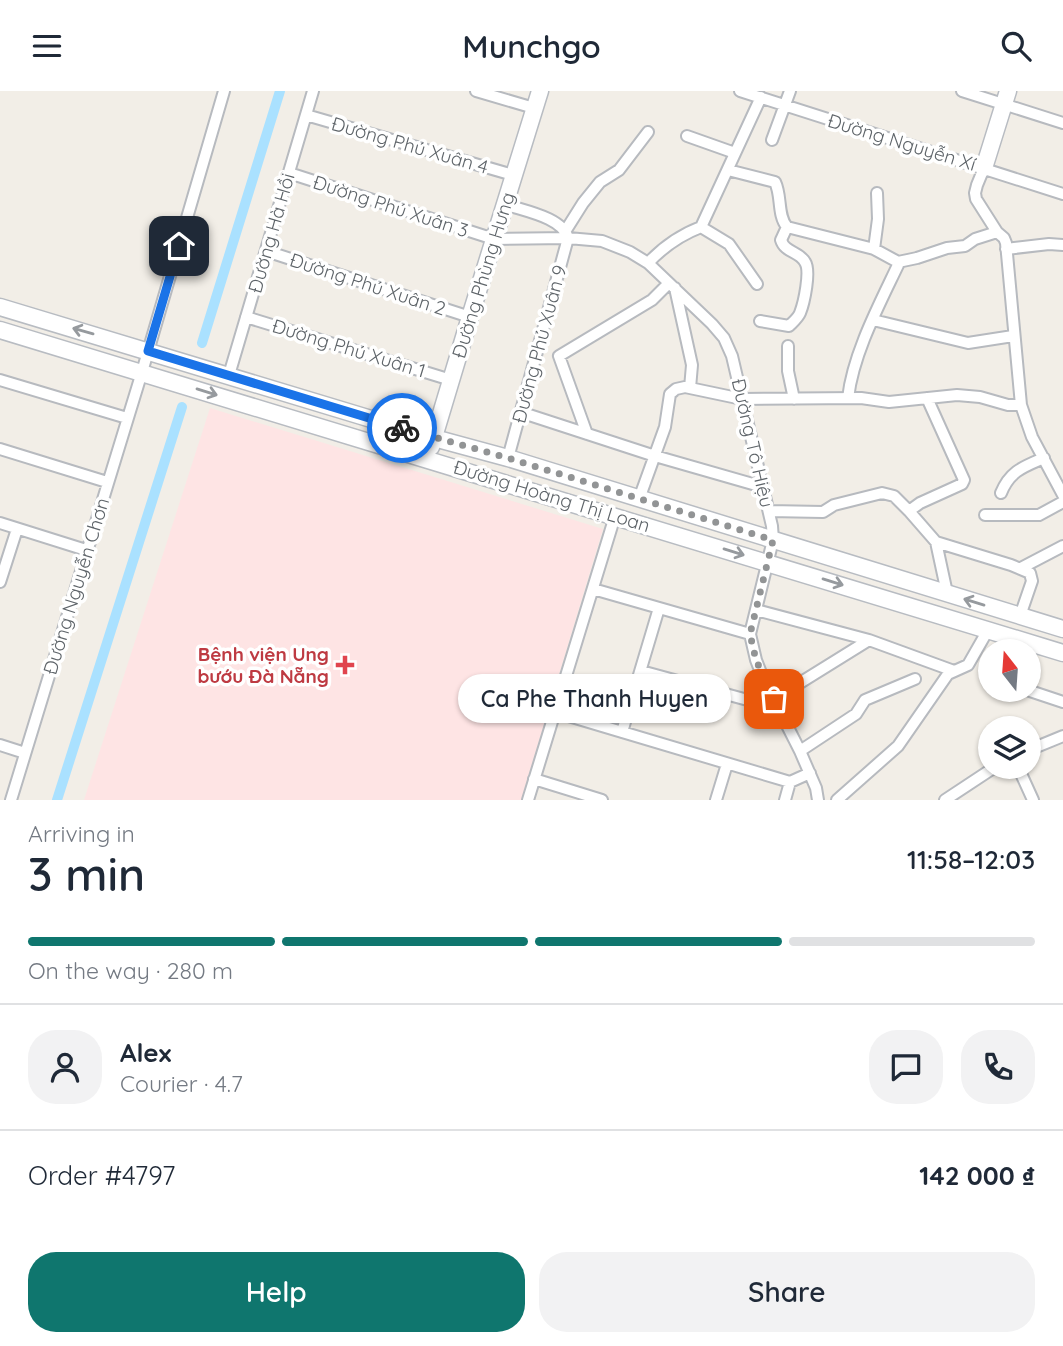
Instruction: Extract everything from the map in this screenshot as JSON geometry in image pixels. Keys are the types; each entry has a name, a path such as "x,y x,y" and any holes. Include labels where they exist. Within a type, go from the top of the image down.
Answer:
{"main road":[{"name":"Đường Phùng Hưng","path":"428,459 540,91"},
{"path":"984,168 1006,97"},
{"name":"Đường Hoàng Thị Loan","path":"0,307 508,458 1063,629"},
{"name":"Đường Hoàng Thị Loan","path":"0,330 1063,653"}],"street":[{"name":"Đường Nguyễn Chơn","path":"11,800 142,372 224,91"},
{"name":"Đường Hà Hồi","path":"229,375 313,91"},
{"path":"476,91 534,108"},
{"name":"Đường Nguyễn Xí","path":"740,91 1063,194"},
{"path":"772,140 790,91"},
{"path":"962,91 1006,97 1063,123"},
{"path":"648,263 661,249 685,233 701,227 761,97"},
{"name":"Đường Phú Xuân 4","path":"306,115 513,175"},
{"name":"Đường Phú Xuân 9","path":"508,458 567,234 583,202 600,182 619,170 648,132"},
{"path":"687,136 735,153"},
{"path":"984,168 975,193 997,232 1004,238 1021,405 1032,437 1063,495"},
{"path":"728,170 775,182 783,222 787,227 874,249 898,263 947,248 965,246 978,238 997,232"},
{"name":"Đường Phú Xuân 3","path":"289,173 494,239"},
{"path":"874,249 878,219 877,193"},
{"path":"504,204 554,221 567,234"},
{"path":"701,227 729,244 757,284"},
{"path":"760,321 789,326 800,314 808,268 802,257 782,245 780,240 787,227"},
{"name":"Đường Tô Hiệu","path":"494,239 567,234 603,241 630,252 648,263 724,338 732,356 769,510 773,540 750,634 756,660 810,773 818,800"},
{"path":"1006,249 1063,245"},
{"name":"Đường Phú Xuân 2","path":"266,251 470,317"},
{"path":"848,398 852,373 898,263"},
{"path":"537,351 559,356 672,285 692,365 690,388"},
{"name":"Đường Phú Xuân 1","path":"246,317 451,380"},
{"path":"873,320 968,343 1013,336"},
{"path":"788,346 788,371 794,399"},
{"path":"559,356 587,434"},
{"path":"0,380 127,418"},
{"path":"639,499 665,426 670,394 676,389 685,387 742,399 861,398 889,402 970,395 1009,405 1021,405"},
{"path":"909,511 920,503 962,484 964,480 927,398"},
{"path":"520,412 655,456 763,487"},
{"path":"0,449 107,482"},
{"path":"1000,493 1010,476 1044,458"},
{"path":"769,510 823,512 834,505 882,493 894,496 936,542 947,593"},
{"path":"985,516 1038,515 1063,502"},
{"path":"528,800 615,516"},
{"path":"0,523 86,550"},
{"path":"0,582 17,529"},
{"path":"936,542 1030,573 1032,581 1020,616"},
{"path":"1021,568 1063,546"},
{"path":"593,589 750,634"},
{"path":"622,732 659,608"},
{"path":"756,610 869,640 954,671"},
{"path":"837,800 898,745 948,674 968,666 988,630"},
{"path":"640,671 755,702 774,699 869,640"},
{"path":"800,751 856,714 865,700 915,679"},
{"path":"1041,695 1063,702"},
{"path":"555,712 790,782 810,773"},
{"path":"1041,745 1063,736"},
{"path":"0,745 25,753"},
{"path":"716,800 727,764"},
{"path":"945,800 978,778"},
{"path":"534,779 602,800"},
{"path":"1023,779 1033,800"},
{"path":"785,800 790,782"}],"shaded area":[{"name":"Bệnh viện Ung bướu Đà Nẵng","path":"210,408 603,529 521,800 84,800"}],"waterway":[{"path":"202,343 280,91"},
{"path":"57,800 182,407"}],"way so far":[{"path":"402,428 773,540 750,634 756,660 774,699"}],"place":[{"name":"Bệnh viện Ung bướu Đà Nẵng","path":"345,665"},
{"name":"Ca Phe Thanh Huyen","path":"774,699"}],"route":[{"path":"179,246 148,351 402,428"}]}
